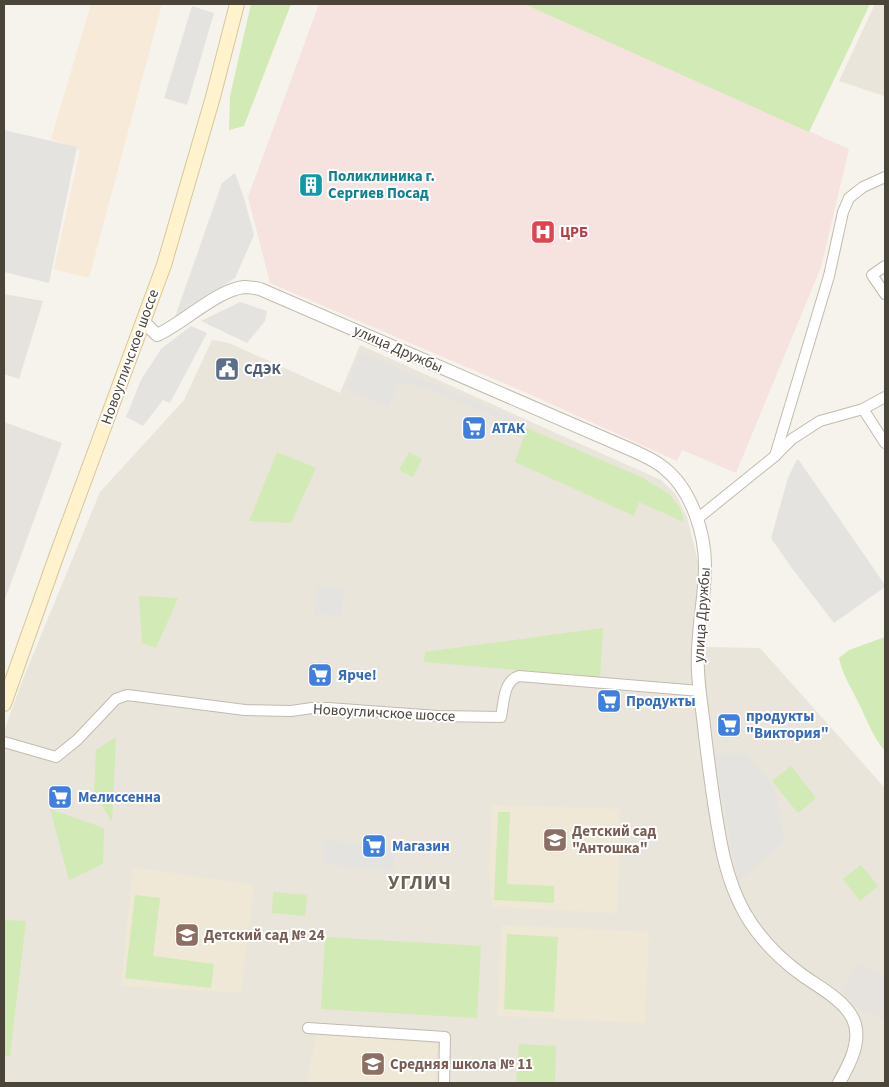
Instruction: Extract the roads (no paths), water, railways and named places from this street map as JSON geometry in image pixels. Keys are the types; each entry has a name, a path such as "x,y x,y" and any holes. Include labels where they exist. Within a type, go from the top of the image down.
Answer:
{"main road":[{"name":"Новоугличское шоссе","path":"4,704 56,557 144,322 185,197 222,69 238,4"}],"street":[{"path":"775,456 829,276 843,212 849,198 863,187 885,177"},
{"path":"885,266 872,276 885,294"},
{"name":"улица Дружбы","path":"136,344 157,335 231,291 245,287 260,289 653,460 676,480 686,494 697,519 705,559 697,651 714,806 721,845 735,894 753,928 785,962 844,1006 854,1020 856,1043 839,1083"},
{"path":"144,322 157,335"},
{"path":"697,519 775,456 792,439 820,421 863,409 885,396"},
{"path":"863,409 885,443"},
{"name":"Новоугличское шоссе","path":"4,742 56,757 77,740 116,699 127,695 245,710 291,711 328,708 438,716 501,717 507,687 513,678 519,676 700,691"},
{"path":"308,1028 445,1037 444,1083"}],"place":[{"name":"Поликлиника г. Сергиев Посад","path":"311,185"},
{"name":"ЦРБ","path":"543,232"},
{"name":"СДЭК","path":"227,369"},
{"name":"АТАК","path":"474,428"},
{"name":"Ярче!","path":"320,675"},
{"name":"Продукты","path":"609,701"},
{"name":"продукты \"Виктория\"","path":"729,725"},
{"name":"Мелиссенна","path":"60,797"},
{"name":"Детский сад \"Антошка\"","path":"555,840"},
{"name":"Магазин","path":"374,846"},
{"name":"Детский сад № 24","path":"187,935"},
{"name":"Средняя школа № 11","path":"373,1064"}],"district":[{"name":"УГЛИЧ","path":"420,883"}]}
